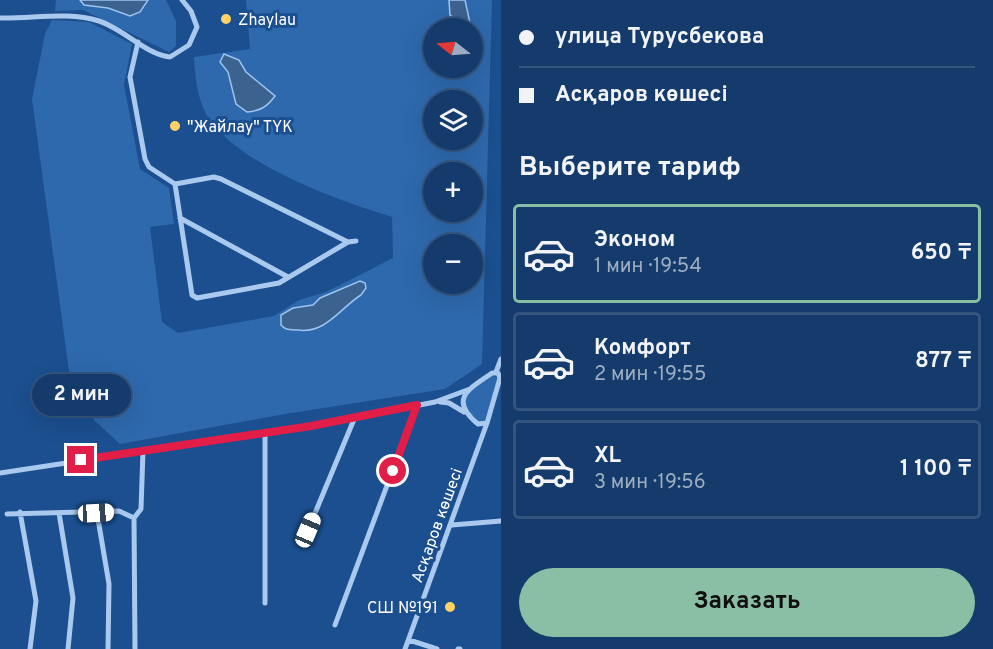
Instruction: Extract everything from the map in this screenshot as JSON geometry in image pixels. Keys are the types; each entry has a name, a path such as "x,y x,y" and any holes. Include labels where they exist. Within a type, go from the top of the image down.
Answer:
{"street":[{"path":"0,18 80,16 112,26 138,42 170,57 189,45 197,27 191,11 182,0"},
{"path":"138,42 130,77 145,159 149,167 175,184 214,177 221,179 348,242"},
{"path":"175,184 189,289 197,298 279,283 348,242 356,241"},
{"path":"180,218 288,277"},
{"name":"Асқаров көшесі","path":"405,649 452,525 487,423 500,378 498,373 501,358"},
{"path":"0,472 265,432 435,402 470,388 498,373"},
{"path":"470,388 462,404 480,437 479,444"},
{"path":"435,402 458,406 478,424 487,423"},
{"path":"336,625 417,405"},
{"path":"308,544 308,530 356,417"},
{"path":"265,432 265,603"},
{"path":"135,649 134,518 141,509 142,451"},
{"path":"7,514 119,511 134,518"},
{"path":"20,512 36,601 30,649"},
{"path":"59,513 73,598 68,649"},
{"path":"96,513 109,584 108,649"},
{"path":"452,525 501,521"},
{"path":"409,640 437,649"}],"shaded area":[{"path":"56,0 166,0 176,21 176,46 169,52 83,10 55,11"},
{"path":"80,0 148,0 140,12 130,16 108,8 84,5"},
{"path":"246,0 492,0 482,364 445,389 285,414 120,444 94,420 86,386 69,371 32,99 45,34 52,20 89,22 132,44 124,85 140,169 169,188 174,224 150,227 162,322 178,333 274,316 299,300 326,292 393,258 392,217 346,202 295,181 248,155 228,140 212,123 203,108 198,91 194,57 250,49"},
{"path":"449,0 465,0 469,18 454,18 450,15"},
{"path":"224,54 239,60 246,72 275,96 266,106 247,112 236,104 228,72 220,62"},
{"path":"360,281 365,283 366,288 361,295 325,324 308,330 289,329 281,325 281,315 293,308 313,305 320,298"},
{"path":"492,375 498,378 485,420 479,422 467,407 467,395"}],"place":[{"name":"Zhaylau","path":"226,19"},
{"name":"\"Жайлау\" ТҮК","path":"175,126"},
{"name":"СШ №191","path":"450,607"}],"route":[{"path":"81,460 311,426 417,405 393,471"}]}
